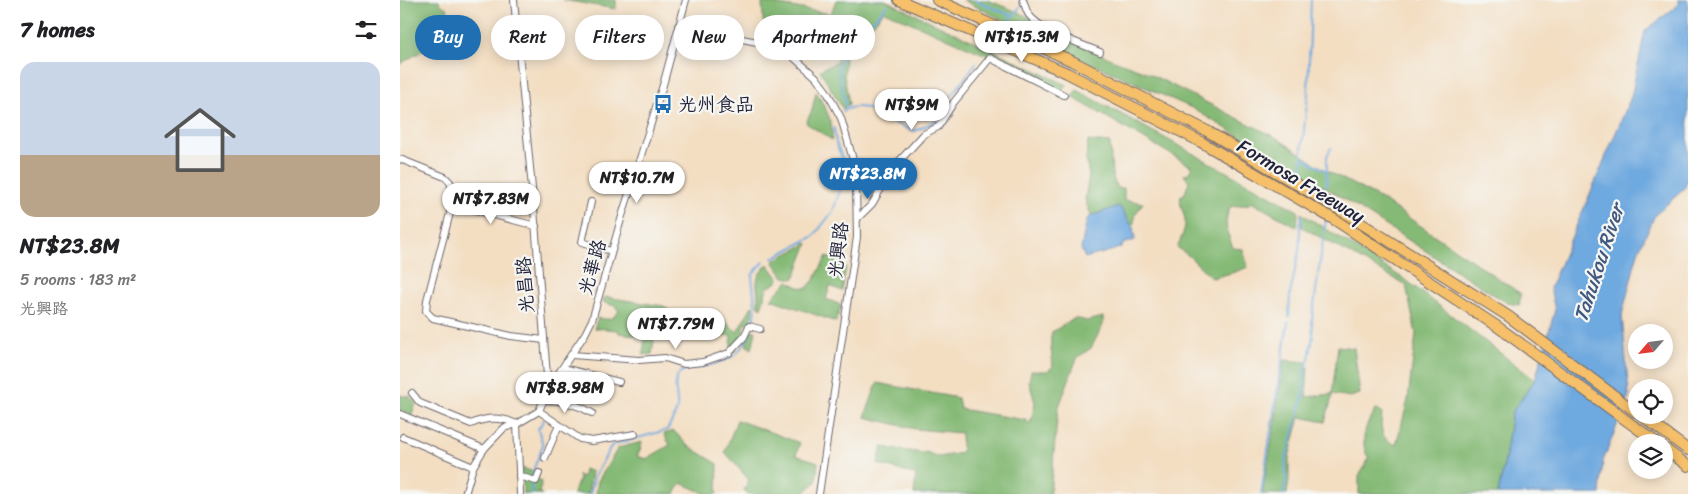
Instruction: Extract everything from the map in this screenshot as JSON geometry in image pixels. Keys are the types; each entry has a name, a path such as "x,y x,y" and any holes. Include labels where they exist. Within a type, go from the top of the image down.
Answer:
{"highway":[{"name":"Formosa Freeway","path":"899,0 1066,73 1202,142 1335,220 1498,327 1645,434"},
{"name":"Formosa Freeway","path":"937,0 1072,61 1207,131 1340,210 1508,316 1628,406"},
{"path":"1652,424 1688,450"},
{"path":"1673,455 1688,466"}],"street":[{"name":"光昌路","path":"514,0 536,226 548,389 538,411"},
{"name":"光華路","path":"681,15 686,0"},
{"path":"1023,0 1028,14 1036,22 1047,29 1100,52"},
{"name":"光興路","path":"744,39 767,44 791,55 816,77 827,92 840,118 852,156 856,184 857,238 819,494"},
{"name":"光華路","path":"548,389 572,355 592,320 663,85 674,42"},
{"path":"857,219 872,204 893,168 924,134 938,127 954,102 990,58 1064,94"},
{"path":"400,159 445,176 450,182 454,198 427,300 426,311 433,318 511,336 544,340"},
{"path":"591,202 582,242 612,251"},
{"path":"452,204 536,226"},
{"path":"572,355 639,360 665,358 684,364 702,362 729,353 744,337 749,326 760,329"},
{"path":"563,368 619,382"},
{"path":"412,393 420,403 471,424 481,419 506,419 517,424"},
{"path":"543,400 556,400 580,407 592,413"},
{"path":"465,494 472,467 484,449 504,428 517,424 538,411 580,439 592,441 635,434"},
{"path":"400,414 484,449"},
{"path":"517,424 520,494"},
{"path":"545,458 559,425"},
{"path":"403,437 472,467"},
{"path":"519,476 533,480 539,473"}],"green space":[{"path":"400,0 439,0 440,4 448,9 446,15 415,15 415,55 400,64"},
{"path":"563,0 616,0 616,9"},
{"path":"836,0 885,0 1067,85 1062,92 986,55 884,11 875,22 875,15 763,15 762,2 831,14"},
{"path":"963,0 987,0 1018,12 1111,59 1146,72 1277,138 1322,168 1381,199 1521,294 1519,305 1507,303 1338,195 1192,108 1079,58"},
{"path":"837,60 845,60 844,75 849,104 843,109 820,70 837,62"},
{"path":"1077,90 1298,211 1297,227 1251,202 1230,207 1226,223 1228,232 1233,248 1243,249 1248,267 1212,278 1177,247 1185,227 1180,200 1189,182 1184,175 1191,172 1191,166 1072,97"},
{"path":"816,92 830,120 832,140 806,123 812,110"},
{"path":"1088,141 1110,143 1112,175 1117,188 1124,188 1124,200 1143,203 1136,213 1133,227 1119,206 1091,216 1085,199 1089,176 1086,159"},
{"path":"1301,213 1407,281 1535,380 1512,412 1498,494 1359,494 1359,476 1369,458 1364,446 1365,433 1375,409 1382,413 1382,432 1384,436 1396,445 1408,400 1416,334 1406,285 1302,227"},
{"path":"808,243 794,279 784,277 773,261"},
{"path":"827,256 846,267 842,291 830,286 826,299 841,305 836,322 771,299 788,281 798,287 807,288 814,280"},
{"path":"768,264 779,279 767,288 761,308 758,305 757,283 759,274"},
{"path":"605,297 664,306 673,315 676,327 671,332 664,332 665,329 657,320 646,332 654,340 652,354 643,355 645,337 619,333 618,330 594,328 598,318 610,319 619,311 615,306 603,302"},
{"path":"752,306 753,312 750,323 747,322 743,335 731,348 731,335 721,336 714,332 707,319 711,318 715,313 737,332"},
{"path":"1103,317 1103,325 1091,348 1077,358 1058,409 1050,494 914,494 916,475 878,464 882,447 926,452 939,457 962,453 961,433 915,429 865,417 877,383 958,398 960,409 1025,420 1030,424 1035,403 1029,381 1031,371 1048,371 1053,366 1052,332 1075,318 1087,321"},
{"path":"752,330 756,331 752,349 746,345"},
{"path":"1338,346 1354,348 1360,394 1350,397 1333,394 1325,422 1300,417 1289,457 1287,494 1262,494 1284,360 1306,362 1308,366 1306,397 1332,394"},
{"path":"400,394 401,396 409,396 416,404 411,416 400,411"},
{"path":"737,420 800,443 796,455 818,462 816,482 802,494 748,494 744,490 749,480 725,452"},
{"path":"674,431 687,445 718,464 717,494 707,494 681,483 675,494 596,494 598,481 618,448 642,442 637,456 646,459 670,445 664,434"},
{"path":"522,468 537,473 537,479 542,481 539,493 542,494 523,494"},
{"path":"584,469 592,472 588,494 573,494 579,480 578,475 583,477"}],"water":[{"name":"Tahukou River","path":"1678,0 1688,0 1688,179 1684,189 1655,215 1638,252 1622,315 1628,398 1603,461 1600,494 1498,494 1512,412 1535,380 1555,310 1550,288 1631,97 1645,31 1678,5"},
{"path":"1119,206 1133,227 1135,240 1123,244 1122,247 1117,249 1085,258 1081,249 1087,219"}],"waterway":[{"path":"975,0 1012,16"},
{"path":"1009,20 1022,5 1020,0"},
{"path":"1302,169 1302,148 1308,94 1311,0"},
{"path":"846,107 840,78 840,62 847,49 887,5"},
{"path":"843,111 850,108 864,108 915,131 936,121 950,98 976,63"},
{"path":"773,258 814,236 833,211 847,170 836,143 834,128"},
{"path":"1327,186 1327,156 1331,148"},
{"path":"1303,158 1327,171"},
{"path":"1289,317 1290,294 1299,251 1301,216"},
{"path":"1284,494 1285,462 1303,398 1304,373 1309,359 1313,336 1312,319 1326,219"},
{"path":"753,322 756,313 752,276 764,262"},
{"path":"1261,494 1288,322"},
{"path":"590,494 594,477 612,445 667,430 677,409 675,384 681,372 725,361 737,353 750,331"},
{"path":"533,478 534,468 543,445 538,429 544,420"},
{"path":"531,494 532,482"}],"place":[{"name":"光州食品","path":"663,104"}]}
